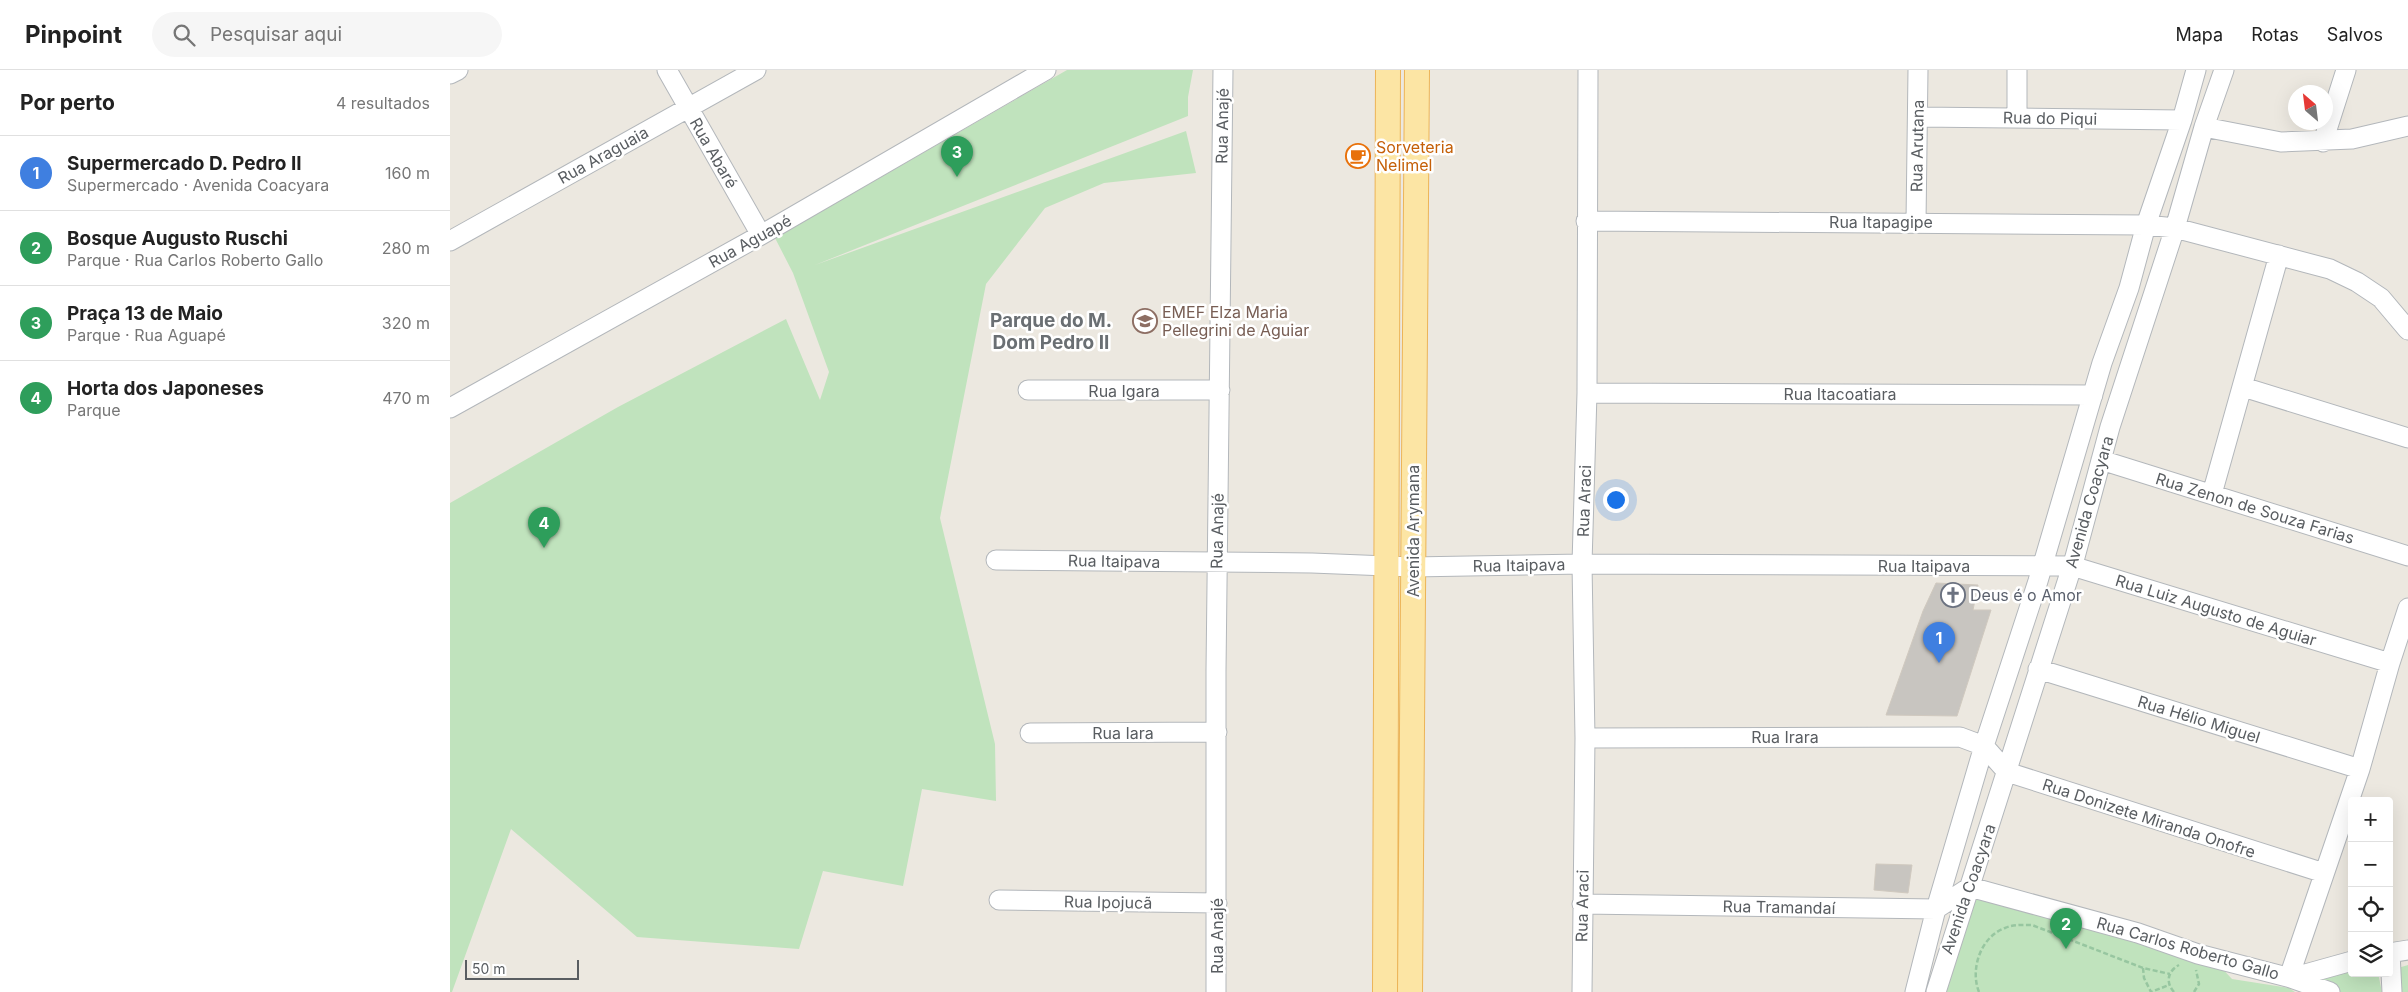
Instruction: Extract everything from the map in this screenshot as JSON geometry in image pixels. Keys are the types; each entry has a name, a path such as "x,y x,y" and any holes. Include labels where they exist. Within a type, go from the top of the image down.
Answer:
{"main road":[{"name":"Avenida Arymana","path":"1385,992 1388,784 1386,565 1388,70"},
{"name":"Avenida Arymana","path":"1410,992 1417,70"}],"street":[{"path":"450,74 458,70"},
{"name":"Rua Abaré","path":"667,70 761,235"},
{"name":"Rua Araguaia","path":"450,240 756,70"},
{"name":"Rua Aguapé","path":"450,408 761,235 1046,70"},
{"name":"Rua Anajé","path":"1216,992 1217,562 1223,70"},
{"name":"Rua Araci","path":"1582,992 1585,738 1582,564 1587,393 1586,221 1588,70"},
{"name":"Rua Arutana","path":"1916,222 1918,70"},
{"path":"2017,70 2017,117"},
{"name":"Avenida Coacyara","path":"1915,992 1936,909 1984,746 2042,566 2093,395 2129,288 2146,225 2182,120 2196,70"},
{"name":"Avenida Coacyara","path":"1936,992 1941,970 1970,887 2072,566 2101,460 2175,228 2204,127 2224,70"},
{"path":"2323,142 2346,70"},
{"name":"Rua do Piqui","path":"1918,117 2182,120"},
{"path":"2204,127 2281,142 2323,142 2378,135 2408,126"},
{"name":"Rua Itapagipe","path":"1586,221 1916,222 2146,225 2175,228 2330,269 2357,282 2381,298 2405,324"},
{"path":"2212,494 2280,255"},
{"path":"2243,387 2408,438"},
{"name":"Rua Igara","path":"1028,390 1220,390"},
{"name":"Rua Itacoatiara","path":"1587,393 2093,395"},
{"name":"Rua Zenon de Souza Farias","path":"2101,460 2408,556"},
{"name":"Rua Itaipava","path":"996,560 1217,562 1412,567 1582,564 2042,566"},
{"name":"Rua Luiz Augusto de Aguiar","path":"2042,566 2072,566 2390,663"},
{"path":"2290,978 2360,769 2390,663 2408,608"},
{"name":"Rua Hélio Miguel","path":"2038,669 2360,769"},
{"name":"Rua Iara","path":"1030,734 1217,732"},
{"name":"Rua Irara","path":"1585,738 1960,736 1984,746"},
{"path":"1984,746 2007,772"},
{"name":"Rua Donizete Miranda Onofre","path":"2007,772 2324,873"},
{"path":"1936,909 1970,887"},
{"name":"Rua Carlos Roberto Gallo","path":"1970,887 2138,933 2198,954 2290,978 2330,992"},
{"name":"Rua Ipojucã","path":"999,900 1217,903"},
{"name":"Rua Tramandaí","path":"1582,904 1936,909"},
{"path":"2393,952 2408,950"},
{"path":"2290,978 2348,962"},
{"path":"2391,977 2392,992"}],"path":[{"path":"1980,992 1975,981 1980,951 1988,940 2002,928 2014,925 2032,925 2143,968 2170,974"},
{"path":"2174,992 2169,985 2170,974 2176,967 2186,965"},
{"path":"2190,966 2195,969 2199,979 2194,992"},
{"path":"2143,968 2144,978 2151,992 2169,985"},
{"path":"2196,989 2200,992"}],"green space":[{"path":"1067,70 1193,70 1188,97 1188,116 815,265 1186,131 1196,173 1104,183 1045,208 986,284 940,518 995,744 996,801 922,789 903,886 823,871 799,949 637,937 511,829 452,992 450,992 450,503 618,407 786,319 820,400 829,372 793,273 775,238"},
{"path":"1973,896 2217,963 2232,979 2289,988 2295,992 1943,992"},
{"path":"2408,965 2408,992 2399,992 2398,968"},
{"path":"2348,967 2348,977 2379,977 2382,992 2340,992 2323,981 2327,972"}],"building":[{"name":"Sorveteria Nelimel","path":"1353,145 1364,146 1364,167 1350,166"},
{"path":"1936,583 1978,585 1973,610 1991,610 1957,716 1886,715 1923,611"},
{"path":"1876,864 1912,865 1908,893 1874,890"}],"place":[{"name":"Sorveteria Nelimel","path":"1358,156"},
{"name":"Praça 13 de Maio","path":"957,177"},
{"name":"EMEF Elza Maria Pellegrini de Aguiar","path":"1145,321"},
{"name":"Horta dos Japoneses","path":"544,548"},
{"name":"Deus é o Amor","path":"1953,595"},
{"name":"Supermercado D. Pedro II","path":"1939,663"},
{"name":"Bosque Augusto Ruschi","path":"2066,949"}],"district":[{"name":"Parque do M. Dom Pedro II","path":"1051,331"}]}
